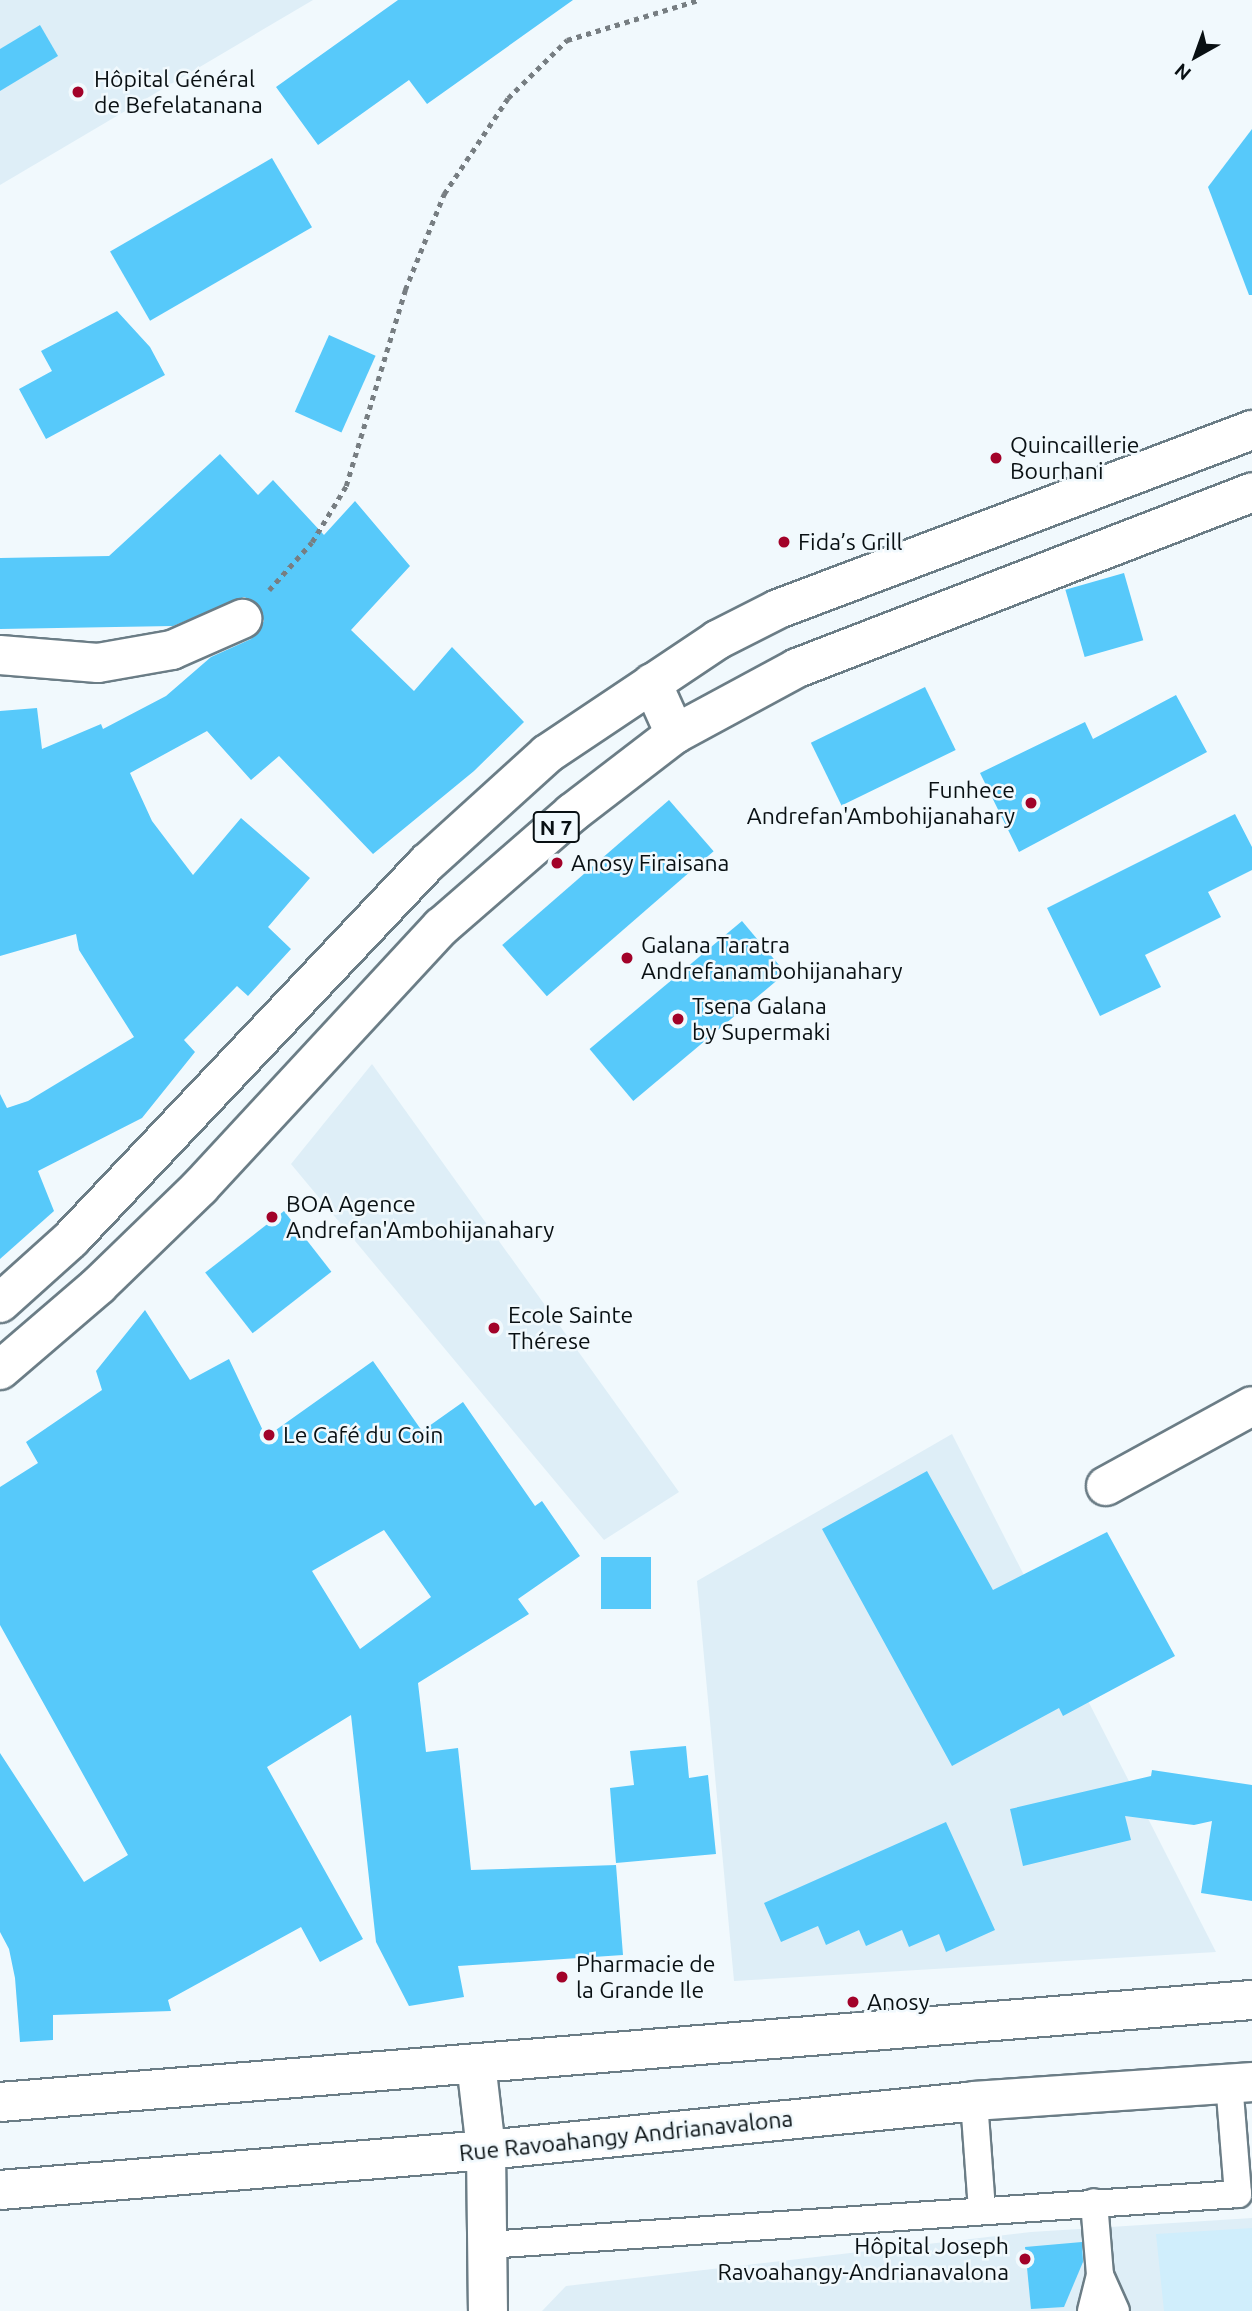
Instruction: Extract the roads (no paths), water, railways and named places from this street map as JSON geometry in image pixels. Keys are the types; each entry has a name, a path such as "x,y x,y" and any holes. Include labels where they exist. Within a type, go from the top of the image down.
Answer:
{"main road":[{"name":"N 7","path":"0,1303 71,1239 428,863 547,754 717,640 778,609 1252,430"},
{"name":"N 7","path":"0,1370 99,1284 200,1187 441,927 572,813 675,734 797,668 1252,492"},
{"path":"0,655 97,663 172,650 242,619"},
{"path":"652,683 675,734"},
{"path":"1107,1486 1252,1406"},
{"path":"0,2102 1251,1997"},
{"path":"476,2063 486,2150 488,2311"},
{"name":"Rue Ravoahangy Andrianavalona","path":"0,2190 486,2150 974,2101 1241,2082"}],"lane":[{"path":"487,2245 1238,2194 1241,2082"},
{"path":"974,2101 982,2210"},
{"path":"1091,2311 1100,2275 1094,2203"},
{"path":"1100,2275 1116,2311"}],"place":[{"name":"Hôpital Général de Befelatanana","path":"78,92"},
{"name":"Quincaillerie Bourhani","path":"996,458"},
{"name":"Fida’s Grill","path":"784,542"},
{"name":"Funhece Andrefan'Ambohijanahary","path":"1031,803"},
{"name":"Anosy Firaisana","path":"557,863"},
{"name":"Galana Taratra Andrefanambohijanahary","path":"627,958"},
{"name":"Tsena Galana by Supermaki","path":"678,1019"},
{"name":"BOA Agence Andrefan'Ambohijanahary","path":"272,1217"},
{"name":"Ecole Sainte Thérese","path":"494,1328"},
{"name":"Le Café du Coin","path":"269,1435"},
{"name":"Pharmacie de la Grande Ile","path":"562,1977"},
{"name":"Anosy","path":"853,2002"},
{"name":"Hôpital Joseph Ravoahangy-Andrianavalona","path":"1025,2259"}]}
